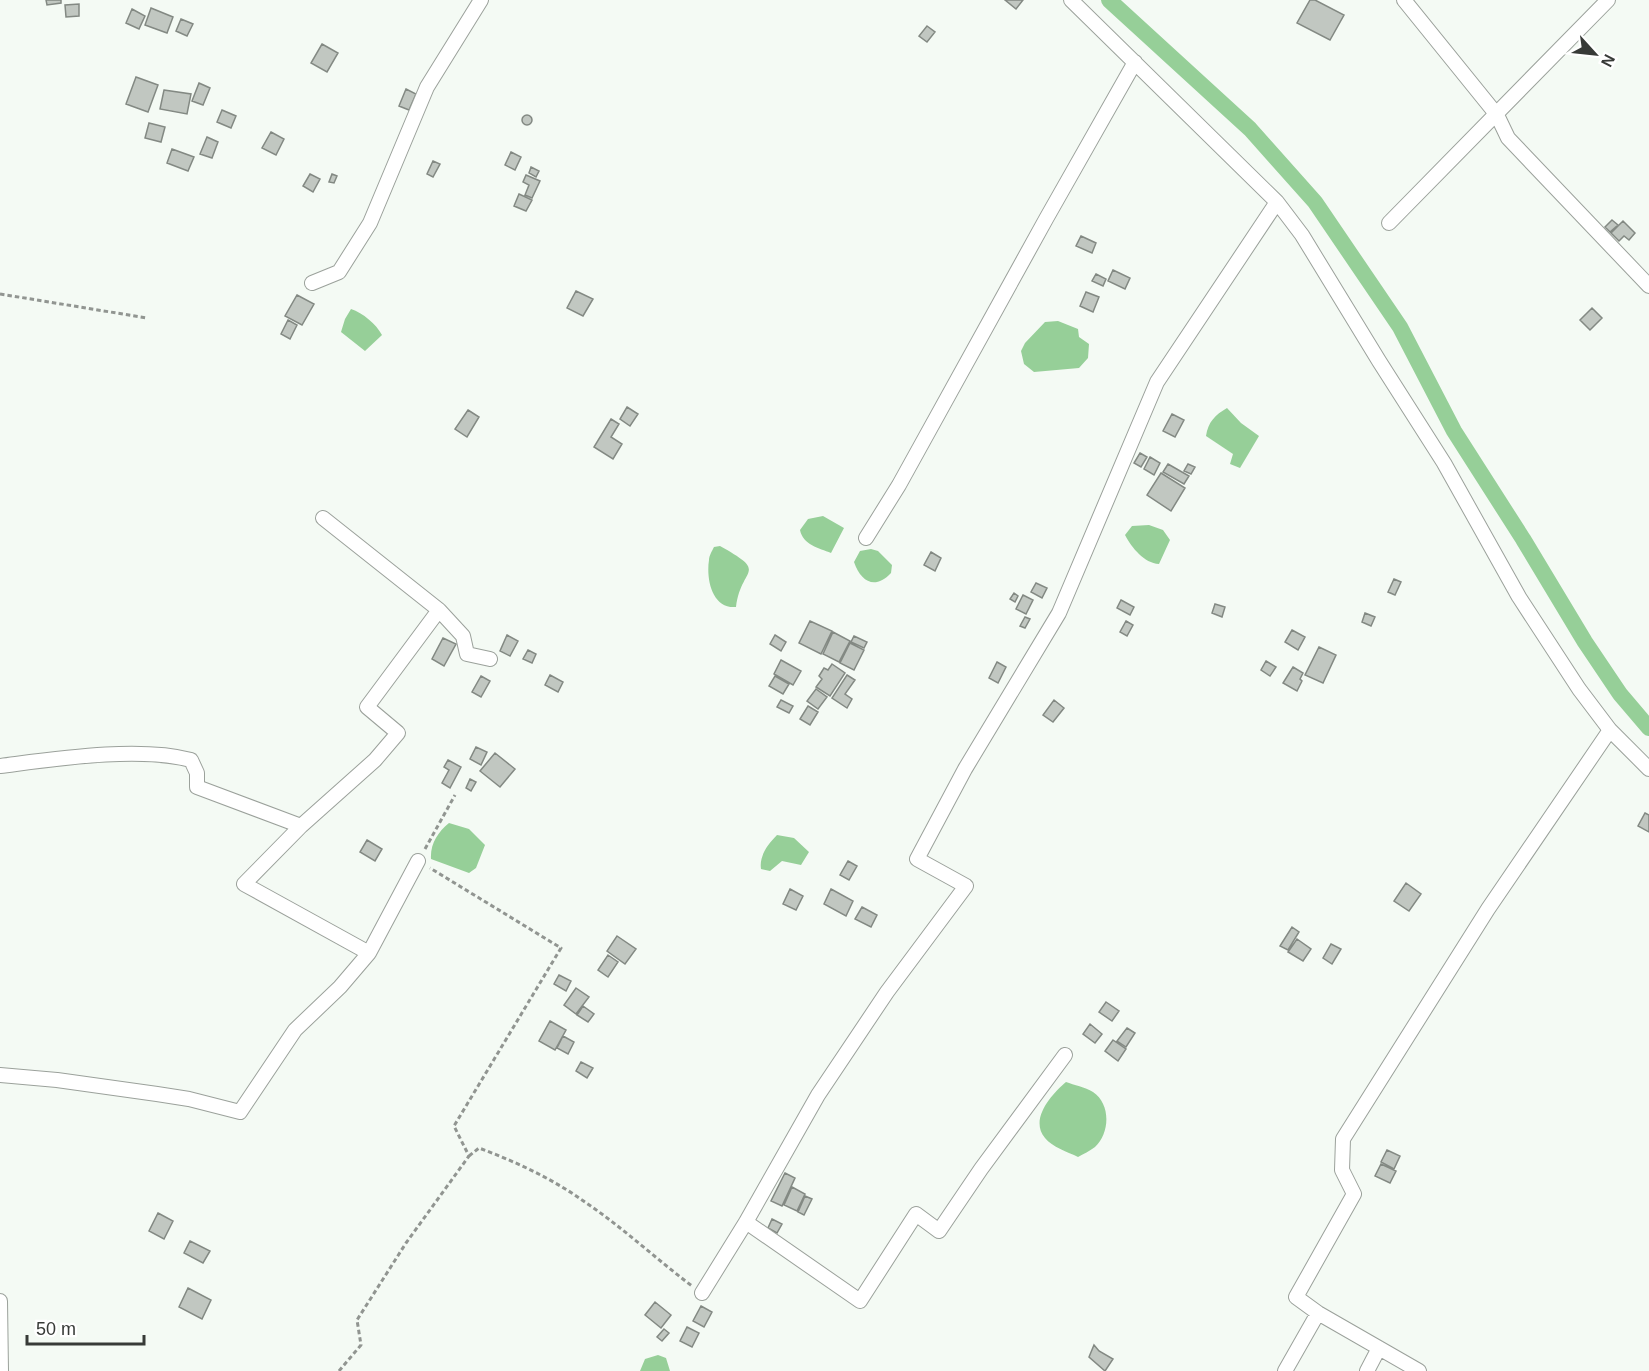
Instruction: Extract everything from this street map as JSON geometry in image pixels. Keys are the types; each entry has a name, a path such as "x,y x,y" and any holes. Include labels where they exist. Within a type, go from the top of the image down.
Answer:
{"street":[{"path":"312,282 339,272 370,223 427,87 481,0"},
{"path":"1071,0 1277,202 1302,235 1444,463 1519,597 1579,689 1610,730 1649,769"},
{"path":"1404,0 1497,115 1508,138 1649,286"},
{"path":"1389,223 1608,0"},
{"path":"866,538 899,485 1034,240 1136,62"},
{"path":"702,1293 746,1222 818,1095 887,992 966,886 917,859 965,769 1059,613 1157,382 1277,202"},
{"path":"323,518 439,610 463,636 466,654 490,659"},
{"path":"369,953 244,884 301,826 375,760 398,733 367,707 439,610"},
{"path":"1419,1371 1318,1313 1296,1297 1354,1194 1342,1170 1343,1139 1488,909 1610,730"},
{"path":"0,766 54,759 171,755 191,760 197,772 197,787 301,826"},
{"path":"0,1076 57,1080 157,1094 189,1099 240,1112 295,1030 340,987 369,953 418,861"},
{"path":"746,1222 860,1301 916,1214 939,1231 981,1169 1065,1055"},
{"path":"0,1301 1,1371"},
{"path":"1285,1371 1318,1313"},
{"path":"1367,1371 1379,1348"}],"path":[{"path":"0,294 147,318"},
{"path":"455,795 418,861 561,948 454,1126 469,1156"},
{"path":"339,1371 361,1345 357,1320 406,1243 469,1156 479,1148 532,1171 581,1198 702,1293"}],"shaded area":[{"path":"351,309 369,319 382,335 365,351 341,332"},
{"path":"1058,321 1078,329 1079,337 1089,344 1088,358 1079,368 1034,372 1024,364 1021,351 1025,343 1045,322"},
{"path":"1227,408 1241,423 1259,436 1240,468 1230,464 1233,454 1206,436 1213,419"},
{"path":"823,516 844,528 831,553 808,543 800,530 808,519"},
{"path":"1149,525 1163,530 1170,540 1159,564 1148,561 1139,554 1125,535 1132,526"},
{"path":"720,546 735,555 748,567 749,572 736,607 721,603 716,598 710,584 708,568 710,557 714,547"},
{"path":"871,549 878,551 892,565 891,573 874,582 860,575 854,562 860,551"},
{"path":"449,823 469,829 485,845 476,868 469,873 431,859 436,839"},
{"path":"777,835 794,838 809,852 801,865 782,861 770,871 761,869 761,859 765,850"},
{"path":"1066,1082 1093,1092 1099,1097 1105,1111 1106,1127 1100,1141 1078,1157 1052,1144 1041,1131 1041,1115 1044,1107"},
{"path":"658,1355 666,1358 670,1371 640,1371 645,1359"}],"building":[{"path":"46,0 61,0 61,3 47,5"},
{"path":"1005,0 1023,0 1016,9"},
{"path":"1310,0 1315,0 1344,15 1330,40 1297,23"},
{"path":"79,4 79,16 66,17 65,5"},
{"path":"151,8 173,17 167,33 145,25"},
{"path":"132,9 145,16 139,29 126,23"},
{"path":"181,19 193,24 187,36 176,31"},
{"path":"927,26 935,32 927,42 919,36"},
{"path":"322,44 338,53 327,72 311,63"},
{"path":"136,77 158,85 148,112 126,104"},
{"path":"199,83 210,88 203,105 192,101"},
{"path":"406,89 416,94 409,110 399,106"},
{"path":"164,90 191,94 187,114 160,109"},
{"path":"222,110 236,116 231,128 217,122"},
{"path":"527,115 532,120 527,125 522,120"},
{"path":"149,123 165,127 161,142 145,138"},
{"path":"271,132 284,139 276,155 262,148"},
{"path":"207,137 218,142 212,158 200,154"},
{"path":"172,149 194,157 188,171 167,163"},
{"path":"511,152 521,157 515,170 505,165"},
{"path":"433,161 440,164 433,177 427,174"},
{"path":"531,167 539,171 536,177 529,173"},
{"path":"310,174 320,179 313,192 303,186"},
{"path":"332,174 337,176 334,183 329,182"},
{"path":"526,175 540,181 532,198 525,195 529,185 523,182"},
{"path":"519,194 532,200 526,211 514,206"},
{"path":"1612,220 1618,225 1610,232 1605,227"},
{"path":"1623,221 1635,233 1629,240 1624,236 1619,241 1611,233"},
{"path":"1081,236 1096,243 1092,253 1076,246"},
{"path":"1113,270 1130,278 1125,289 1108,281"},
{"path":"1096,274 1106,279 1103,286 1092,281"},
{"path":"576,291 593,299 583,316 567,308"},
{"path":"1086,292 1099,297 1093,312 1080,306"},
{"path":"297,295 314,304 302,325 285,316"},
{"path":"1592,308 1602,318 1590,330 1580,320"},
{"path":"288,320 297,325 290,339 281,334"},
{"path":"627,407 638,414 630,426 620,419"},
{"path":"468,410 479,417 467,437 455,429"},
{"path":"1172,414 1184,420 1175,437 1163,431"},
{"path":"611,419 619,424 611,437 622,444 613,459 594,447"},
{"path":"1140,453 1147,457 1141,467 1134,463"},
{"path":"1150,457 1160,463 1154,475 1144,469"},
{"path":"1168,464 1189,476 1184,484 1163,472"},
{"path":"1188,464 1195,467 1191,474 1184,471"},
{"path":"1161,473 1185,488 1171,511 1147,495"},
{"path":"931,552 941,558 935,571 924,565"},
{"path":"1394,579 1401,582 1395,595 1388,592"},
{"path":"1036,583 1047,588 1042,598 1031,592"},
{"path":"1014,593 1018,596 1015,602 1010,599"},
{"path":"1023,595 1033,600 1026,614 1016,609"},
{"path":"1121,600 1134,607 1130,615 1117,608"},
{"path":"1215,604 1225,607 1222,617 1212,613"},
{"path":"1365,613 1375,617 1371,626 1362,622"},
{"path":"1025,617 1030,619 1025,628 1020,626"},
{"path":"810,621 832,631 821,654 799,643"},
{"path":"1126,621 1133,625 1127,636 1120,632"},
{"path":"1292,630 1305,637 1298,650 1285,642"},
{"path":"833,632 850,641 839,662 823,654"},
{"path":"507,635 518,641 510,656 500,651"},
{"path":"775,635 786,642 781,651 770,644"},
{"path":"854,636 867,642 864,648 851,642"},
{"path":"443,638 456,644 444,666 432,659"},
{"path":"850,643 864,650 854,670 840,663"},
{"path":"1319,647 1336,655 1323,683 1305,675"},
{"path":"528,650 536,654 532,663 523,659"},
{"path":"781,660 801,671 793,685 774,674"},
{"path":"1266,661 1276,667 1270,676 1261,670"},
{"path":"997,662 1006,667 998,683 989,678"},
{"path":"832,664 845,673 830,696 816,687 822,679 819,676 824,668 828,670"},
{"path":"1293,667 1303,673 1297,691 1283,683"},
{"path":"550,675 563,682 558,692 545,685"},
{"path":"847,675 855,680 845,694 852,699 847,708 832,698"},
{"path":"481,676 490,681 481,697 472,692"},
{"path":"775,676 789,684 783,694 769,686"},
{"path":"816,689 827,697 818,709 807,701"},
{"path":"781,700 793,706 789,713 777,707"},
{"path":"1054,700 1064,708 1053,722 1043,715"},
{"path":"808,706 818,712 810,725 800,719"},
{"path":"476,747 487,752 481,765 470,759"},
{"path":"495,753 515,769 500,787 480,771"},
{"path":"448,760 461,767 450,788 442,783 449,770 444,767"},
{"path":"470,779 476,782 471,791 466,788"},
{"path":"1645,813 1649,815 1649,832 1638,826"},
{"path":"367,840 382,849 375,861 360,852"},
{"path":"848,861 857,866 849,880 840,875"},
{"path":"1406,883 1421,894 1409,911 1394,901"},
{"path":"790,889 803,896 796,910 783,904"},
{"path":"831,889 853,901 846,916 824,904"},
{"path":"862,907 877,915 871,927 855,919"},
{"path":"1292,927 1299,932 1288,950 1280,946"},
{"path":"617,936 636,949 625,964 607,951"},
{"path":"1297,939 1311,949 1303,961 1288,952"},
{"path":"1331,944 1341,949 1332,964 1323,958"},
{"path":"608,955 618,962 608,977 598,970"},
{"path":"559,975 571,981 566,991 554,984"},
{"path":"576,988 589,997 576,1014 564,1005"},
{"path":"1106,1002 1119,1011 1112,1021 1099,1012"},
{"path":"583,1006 594,1014 588,1022 577,1015"},
{"path":"550,1021 566,1030 555,1050 539,1041"},
{"path":"1090,1024 1102,1034 1095,1043 1083,1034"},
{"path":"1127,1028 1135,1033 1126,1047 1117,1041"},
{"path":"563,1036 574,1042 568,1054 557,1048"},
{"path":"1113,1040 1126,1049 1118,1061 1105,1051"},
{"path":"581,1062 593,1068 587,1078 576,1071"},
{"path":"1387,1150 1400,1156 1394,1169 1381,1162"},
{"path":"1381,1164 1396,1171 1390,1183 1375,1176"},
{"path":"785,1173 795,1178 782,1206 771,1201"},
{"path":"792,1187 805,1194 797,1211 784,1205"},
{"path":"805,1196 812,1199 804,1215 798,1212"},
{"path":"158,1213 173,1221 164,1239 149,1231"},
{"path":"772,1219 782,1224 777,1233 768,1228"},
{"path":"190,1241 210,1251 203,1263 184,1253"},
{"path":"188,1288 211,1300 202,1319 179,1307"},
{"path":"655,1302 671,1315 661,1328 645,1315"},
{"path":"701,1306 712,1312 704,1327 693,1321"},
{"path":"687,1327 699,1333 692,1347 680,1341"},
{"path":"664,1329 669,1333 662,1341 657,1337"},
{"path":"1094,1345 1099,1351 1113,1359 1105,1371 1089,1357"}],"waterway":[{"path":"1109,0 1250,129 1315,202 1400,327 1454,431 1585,642 1620,694 1649,728"}]}
